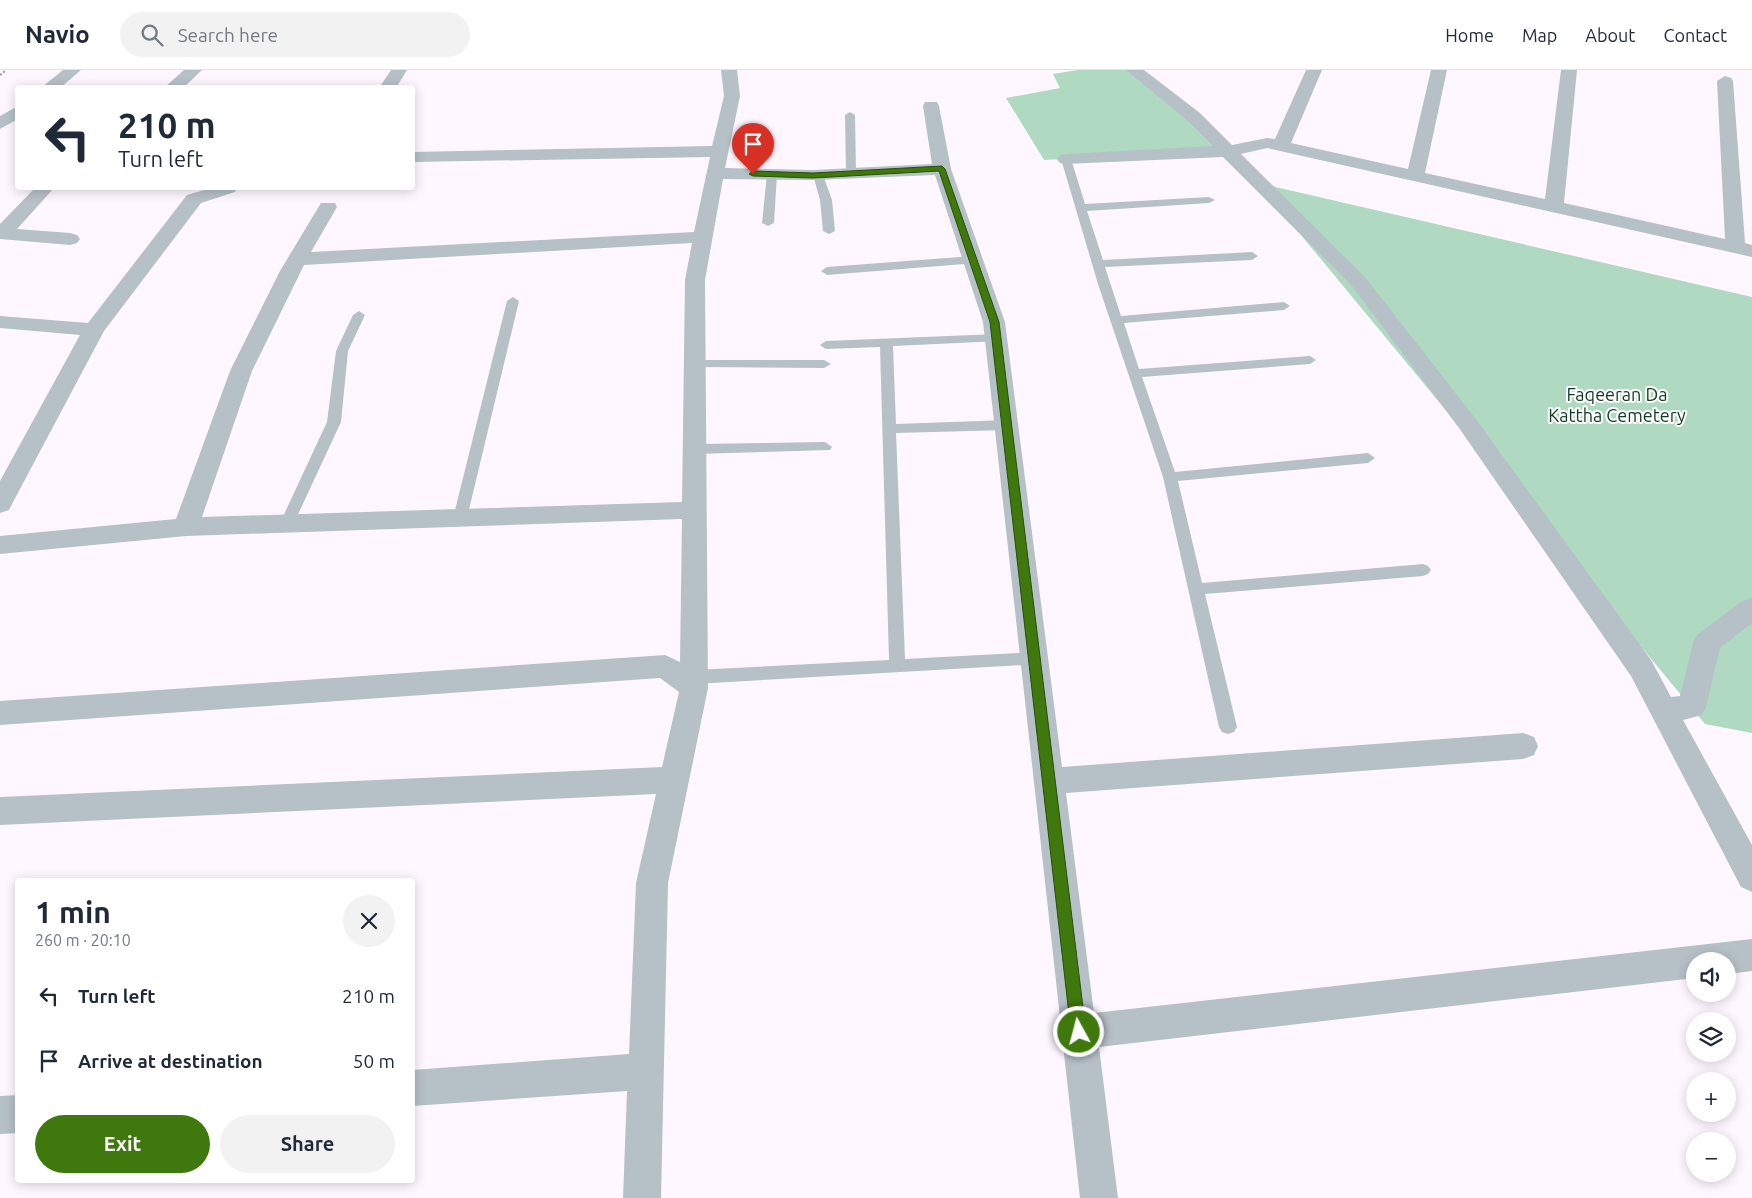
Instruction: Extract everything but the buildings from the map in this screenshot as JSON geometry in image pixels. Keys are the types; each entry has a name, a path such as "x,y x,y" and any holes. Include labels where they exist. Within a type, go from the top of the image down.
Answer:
{"street":[{"path":"53,85 73,70"},
{"path":"176,85 194,70"},
{"path":"388,85 399,70"},
{"path":"642,1198 652,883 694,683 695,280 732,96 729,70"},
{"path":"1134,70 1194,117 1358,282 1466,423 1641,668 1752,877"},
{"path":"1281,145 1314,70"},
{"path":"1415,176 1439,70"},
{"path":"1554,207 1569,70"},
{"path":"1066,159 1227,151 1266,143 1743,249 1725,81"},
{"path":"931,106 942,169 994,322 1099,1198"},
{"path":"0,124 15,113"},
{"path":"415,157 718,162 772,174 818,175 942,169"},
{"path":"1,233 43,190"},
{"path":"0,504 94,330 194,199 222,190"},
{"path":"186,527 241,371 297,259 328,207"},
{"path":"1,233 70,239"},
{"path":"297,259 703,237"},
{"path":"0,322 94,330"},
{"path":"0,545 186,527 694,510"},
{"path":"1663,710 1692,707 1707,643 1752,608"},
{"path":"0,712 665,666 694,683"},
{"path":"1049,781 1523,746"},
{"path":"0,811 674,780"},
{"path":"1736,957 1752,955"},
{"path":"1079,1032 1686,963"},
{"path":"415,1088 646,1072"},
{"path":"0,1115 15,1114"}],"lane":[{"path":"850,115 851,173"},
{"path":"1066,159 1117,320 1170,477 1228,727"},
{"path":"768,223 772,174"},
{"path":"818,175 826,200 829,231"},
{"path":"1082,208 1209,200"},
{"path":"1099,264 1252,256"},
{"path":"828,271 973,260"},
{"path":"460,518 513,301"},
{"path":"1117,320 1284,306"},
{"path":"287,524 334,422 342,351 359,315"},
{"path":"826,345 996,338"},
{"path":"886,343 897,666"},
{"path":"1135,374 1310,360"},
{"path":"695,364 824,364"},
{"path":"890,430 1007,425"},
{"path":"694,448 825,447"},
{"path":"1170,477 1368,458"},
{"path":"1196,589 1423,570"},
{"path":"694,683 897,666 1035,659"}],"path":[{"path":"0,75 6,70"}],"green space":[{"path":"1078,70 1133,70 1227,151 1044,160 1006,98 1060,88 1053,74"},
{"name":"Faqeeran Da Kattha Cemetery","path":"1258,183 1752,297 1752,733 1705,724"}],"route":[{"path":"753,174 813,175 942,169 994,322 1079,1032"}]}
